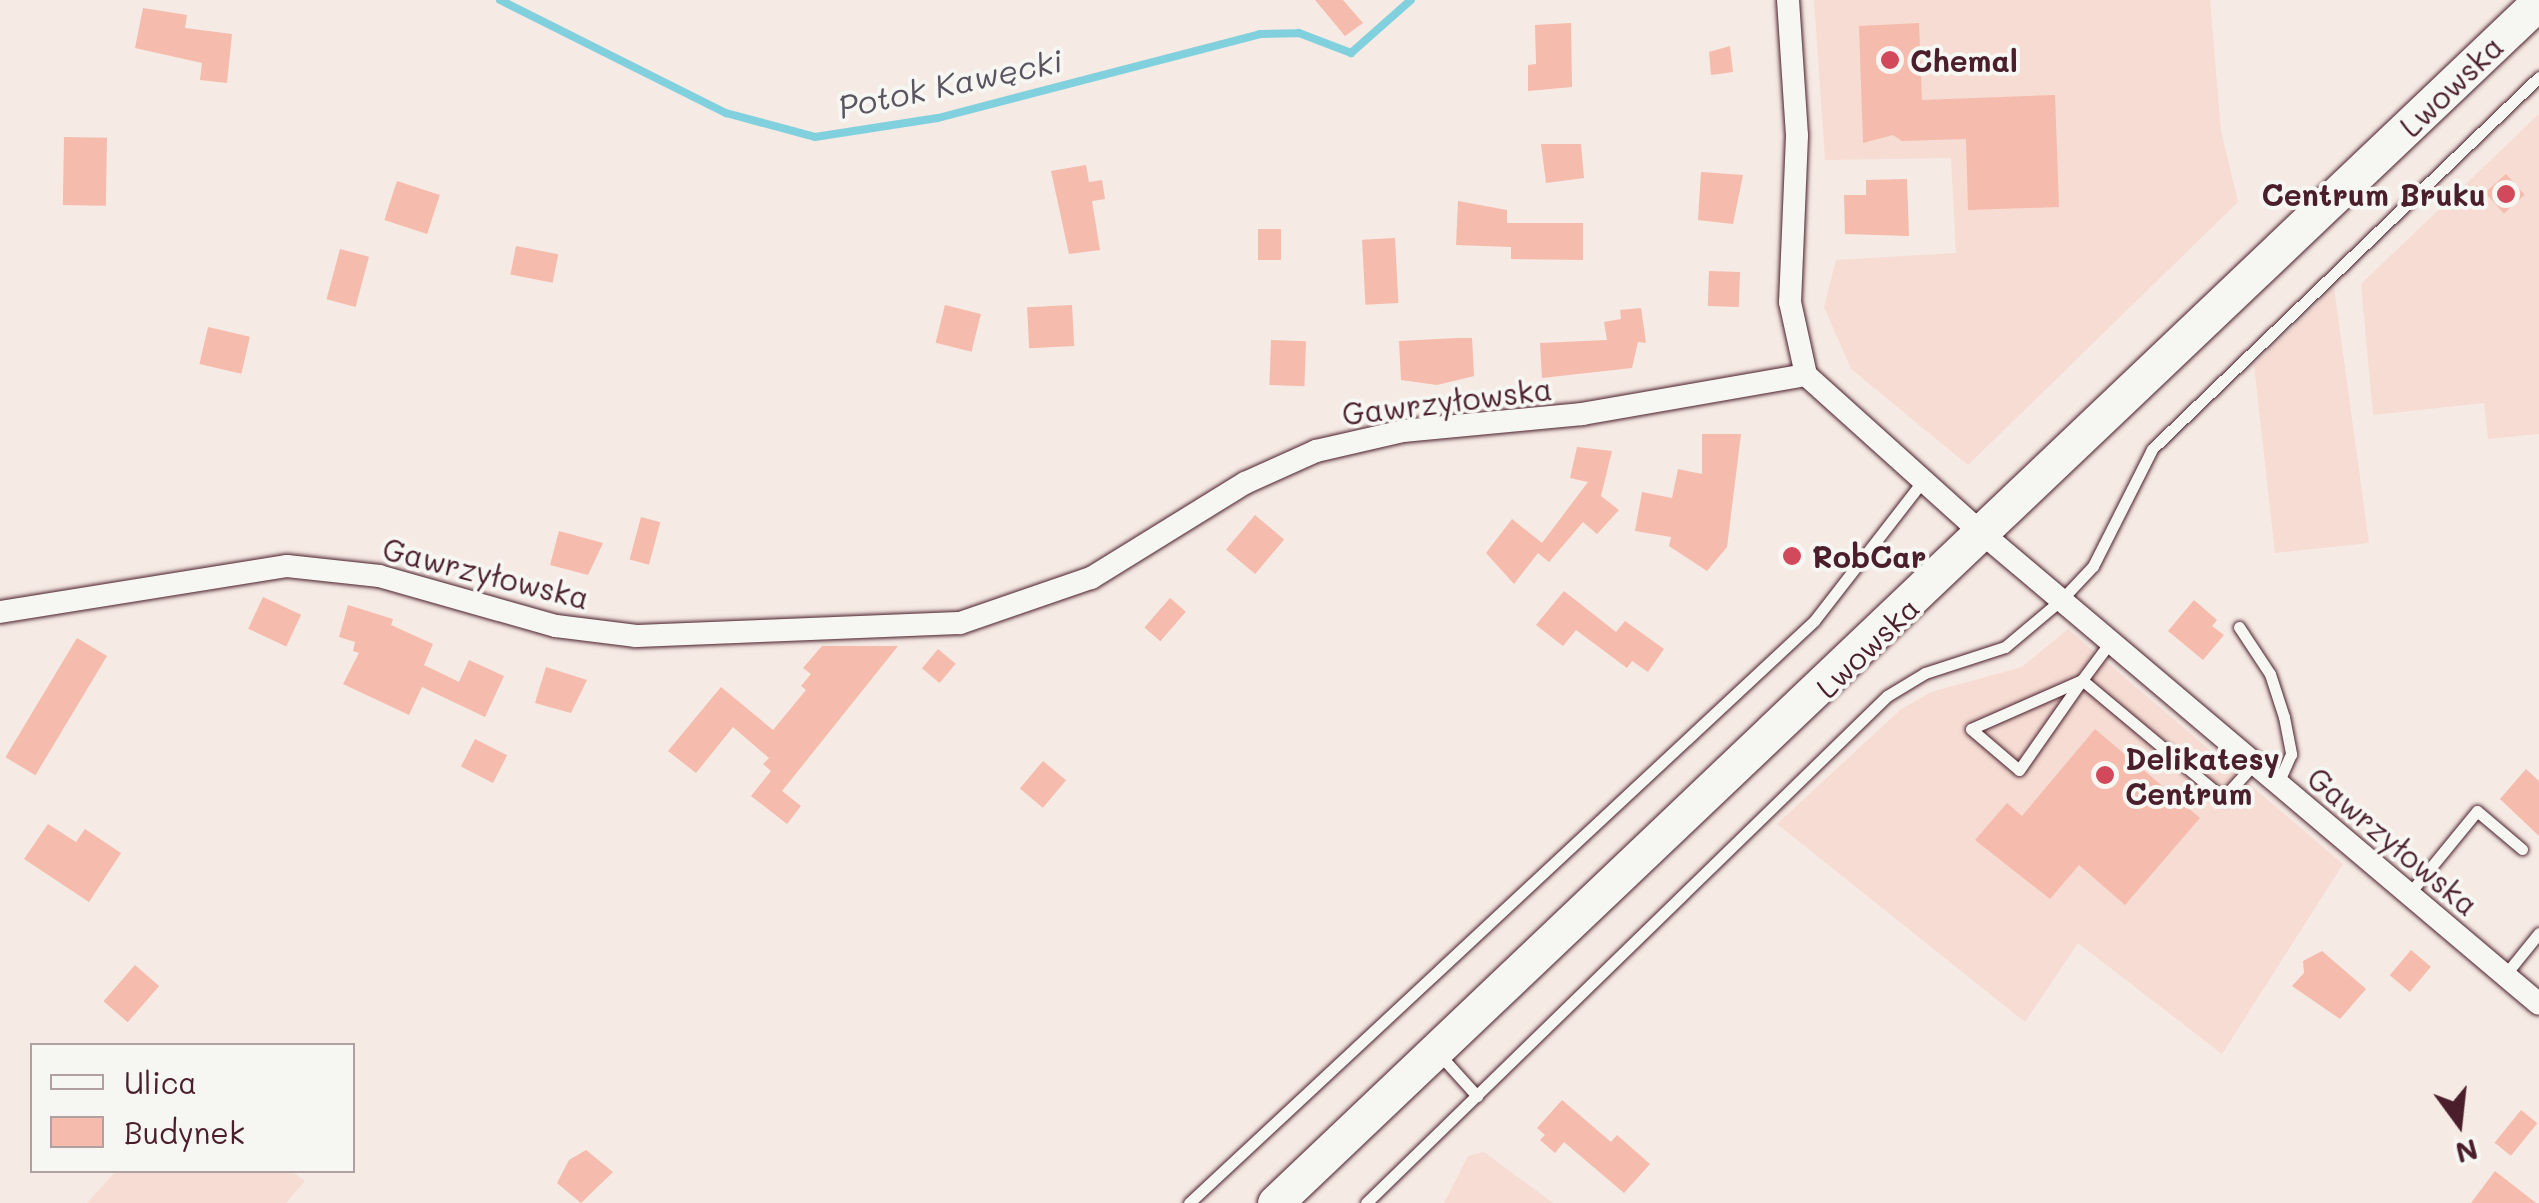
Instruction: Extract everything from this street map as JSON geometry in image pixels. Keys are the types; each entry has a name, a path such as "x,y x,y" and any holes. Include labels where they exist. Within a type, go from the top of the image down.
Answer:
{"main road":[{"name":"Lwowska","path":"1276,1203 1985,535 2539,2"}],"street":[{"path":"1788,0 1797,136 1790,302 1806,374"},
{"name":"Gawrzyłowska","path":"0,612 287,566 379,576 556,626 636,636 960,623 1091,578 1244,483 1316,451 1403,432 1582,414 1806,374 1985,535 2539,1004"}],"lane":[{"path":"1366,1203 1887,696 1925,673 2005,648 2062,599 2093,566 2152,448 2539,77"},
{"path":"1189,1203 1814,621 1924,479"},
{"path":"2239,627 2270,674 2284,716 2291,754 2278,783"},
{"path":"2082,680 1971,729 2019,770 2111,641"},
{"path":"2082,680 2223,798 2255,763"},
{"path":"2409,894 2477,811 2522,849"},
{"path":"2505,975 2539,933"},
{"path":"1438,1054 1477,1096"}],"shaded area":[{"path":"1814,0 2210,0 2221,131 2238,202 1968,465 1851,369 1824,307 1836,260 1956,253 1951,158 1825,160"},
{"path":"2539,114 2539,434 2488,439 2484,403 2373,415 2361,284"},
{"path":"2334,288 2369,543 2275,553 2254,365"},
{"path":"2068,629 2343,864 2222,1054 2078,943 2025,1022 1777,824 1900,710 1931,692 2022,667"},
{"path":"1484,1152 1553,1203 1444,1203 1468,1156"},
{"path":"114,1173 294,1173 305,1181 286,1203 87,1203"}],"building":[{"path":"1315,0 1343,0 1363,23 1345,36"},
{"path":"143,8 187,15 185,28 232,34 227,83 200,80 202,63 135,48"},
{"path":"1571,23 1572,87 1528,91 1528,65 1536,64 1535,25"},
{"name":"Chemal","path":"1919,23 1922,100 2055,95 2059,207 1968,210 1966,139 1902,141 1893,135 1863,143 1859,26"},
{"path":"1730,46 1733,72 1711,75 1709,52"},
{"path":"64,137 107,138 106,206 63,205"},
{"path":"1541,144 1581,144 1584,178 1546,183"},
{"path":"1086,165 1089,182 1102,180 1105,199 1092,201 1100,250 1069,254 1051,171"},
{"path":"1701,172 1743,175 1733,224 1698,220"},
{"name":"Centrum Bruku","path":"2506,174 2525,195 2504,214 2485,193"},
{"path":"1907,179 1909,236 1845,234 1844,195 1866,195 1866,180"},
{"path":"397,181 440,195 427,234 384,220"},
{"path":"1458,201 1507,210 1507,223 1583,223 1583,260 1511,259 1511,247 1456,245"},
{"path":"1258,229 1281,229 1281,260 1258,260"},
{"path":"1395,238 1398,303 1365,305 1362,240"},
{"path":"516,246 558,254 553,283 510,274"},
{"path":"340,249 369,257 356,307 327,299"},
{"path":"1709,271 1740,272 1739,307 1708,306"},
{"path":"945,305 981,314 971,352 936,343"},
{"path":"1072,305 1074,346 1029,348 1027,307"},
{"path":"1641,308 1646,343 1638,342 1632,368 1542,378 1540,343 1607,340 1604,322 1621,319 1620,310"},
{"path":"208,327 250,337 241,374 199,364"},
{"path":"1472,338 1474,376 1437,385 1401,380 1399,341"},
{"path":"1271,340 1306,341 1304,386 1269,385"},
{"path":"1702,434 1741,434 1727,547 1707,571 1669,546 1671,537 1635,531 1642,492 1672,498 1678,469 1702,474"},
{"path":"1577,447 1612,451 1601,496 1619,510 1597,534 1583,522 1549,562 1538,553 1514,584 1486,553 1512,519 1542,543 1588,482 1570,478"},
{"path":"1255,515 1284,539 1255,574 1226,549"},
{"path":"641,517 660,522 649,565 630,560"},
{"path":"559,531 603,543 588,575 550,565"},
{"path":"1564,591 1616,632 1625,621 1664,649 1648,672 1632,661 1627,668 1576,630 1563,646 1536,625"},
{"path":"263,597 301,615 286,646 248,629"},
{"path":"1170,598 1186,612 1160,641 1144,627"},
{"path":"2194,600 2217,620 2212,626 2224,635 2203,660 2168,631"},
{"path":"348,605 393,619 391,625 433,644 424,665 459,682 469,660 504,676 485,717 422,687 409,715 343,684 359,653 353,651 355,642 339,637"},
{"path":"77,638 107,656 35,775 5,757"},
{"path":"822,646 898,646 782,791 801,806 787,824 751,796 771,771 763,764 769,758 733,727 696,773 668,751 721,687 773,730 806,690 801,686 811,674 803,668"},
{"path":"938,649 956,664 940,683 922,668"},
{"path":"546,667 587,680 571,713 535,703"},
{"path":"2095,729 2200,818 2125,905 2079,865 2050,899 1975,840 2007,803 2022,816"},
{"path":"475,739 507,755 493,783 461,767"},
{"path":"1043,761 1066,780 1043,808 1020,789"},
{"path":"2526,769 2539,781 2539,836 2500,799"},
{"path":"48,824 76,842 85,829 121,853 89,902 24,859"},
{"path":"2411,950 2431,967 2410,992 2390,975"},
{"path":"2322,951 2366,989 2340,1019 2292,986 2304,973 2303,961"},
{"path":"135,965 159,986 128,1022 104,1001"},
{"path":"1562,1100 1611,1142 1617,1135 1650,1164 1624,1193 1564,1142 1555,1153 1540,1140 1545,1135 1537,1128"},
{"path":"2521,1110 2537,1123 2511,1156 2495,1143"},
{"path":"586,1150 613,1172 581,1203 557,1183 569,1160"},
{"path":"2495,1171 2536,1203 2471,1203"}],"waterway":[{"name":"Potok Kawęcki","path":"500,0 726,113 815,137 938,118 1260,34 1299,33 1351,53 1411,0"}],"place":[{"name":"Chemal","path":"1890,60"},
{"name":"Centrum Bruku","path":"2506,194"},
{"name":"RobCar","path":"1792,556"},
{"name":"Delikatesy Centrum","path":"2105,775"}]}
